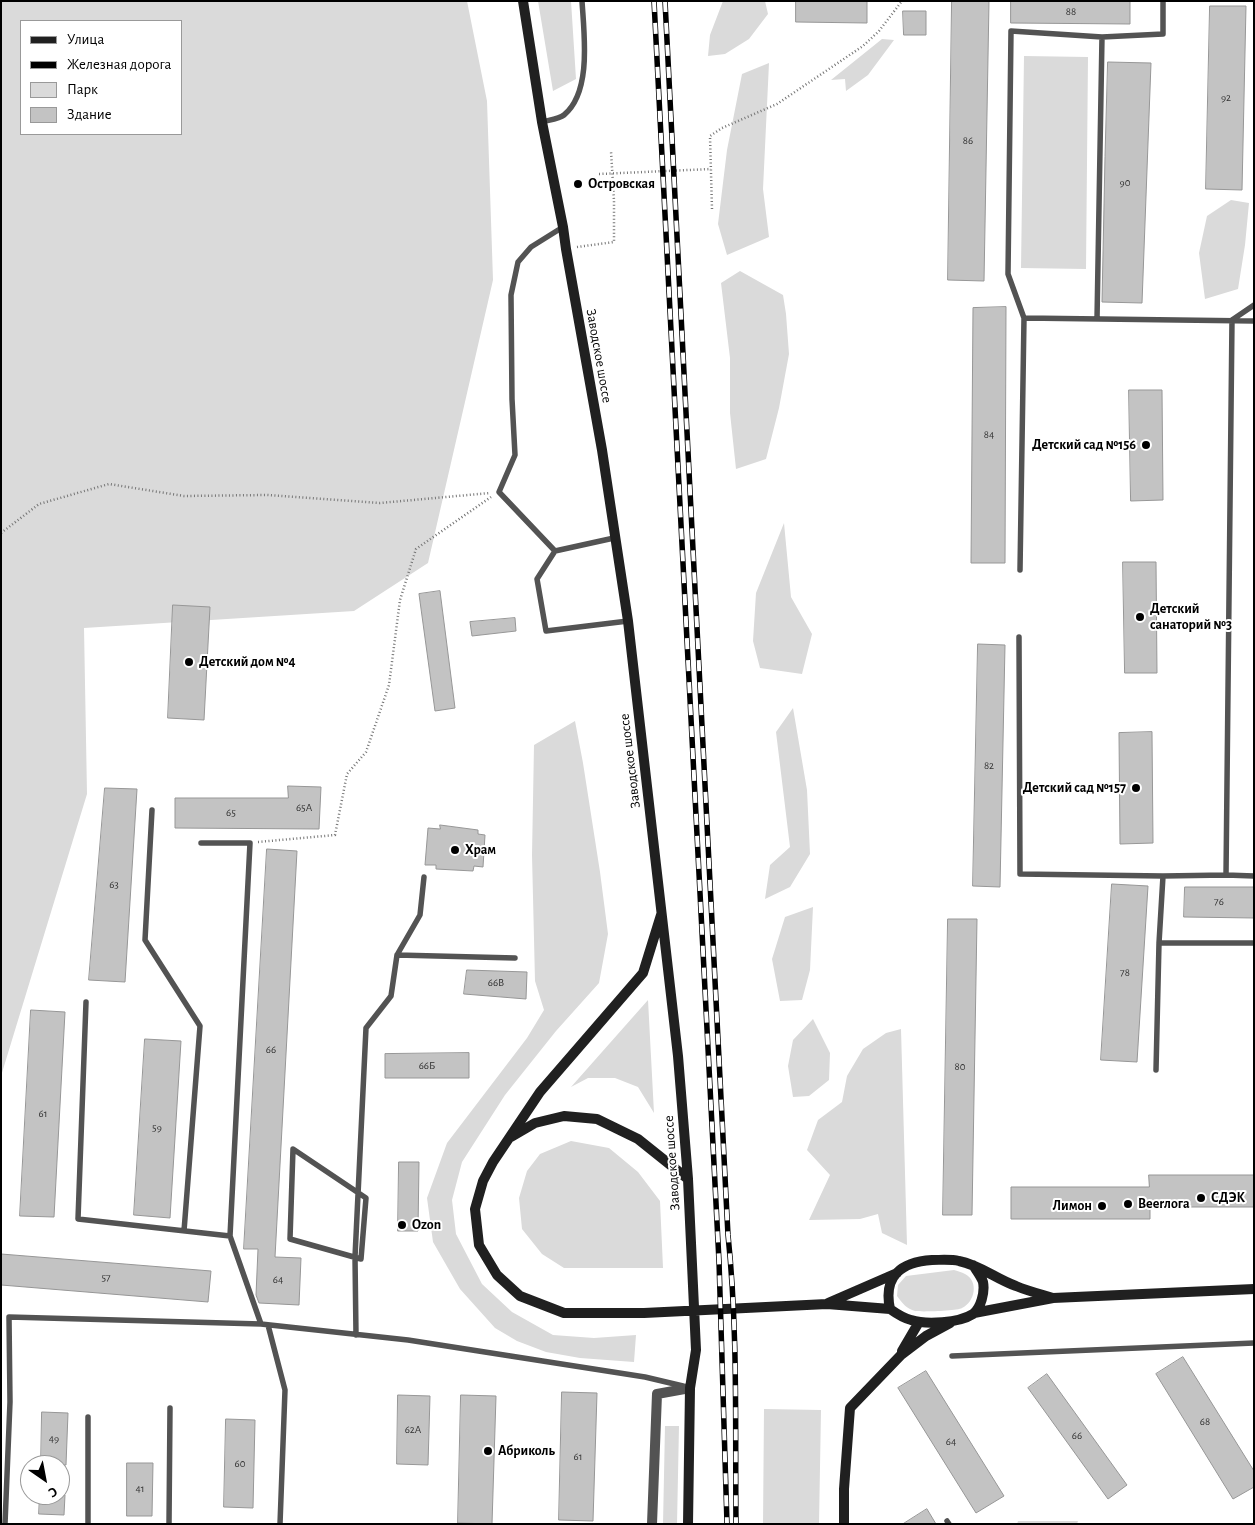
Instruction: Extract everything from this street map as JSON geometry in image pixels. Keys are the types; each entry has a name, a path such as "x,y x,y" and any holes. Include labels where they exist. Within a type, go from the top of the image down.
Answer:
{"street":[{"name":"Заводское шоссе","path":"523,1 542,122 563,227 602,450 628,621 678,1056 688,1179 696,1350 690,1388 688,1524"},
{"path":"662,912 643,972 540,1092 492,1162 483,1181 474,1209 480,1245 497,1275 520,1296 564,1313 644,1313 828,1304 890,1309 900,1316 919,1322 955,1320"},
{"path":"508,1138 535,1123 564,1116 597,1119 638,1138 688,1179"},
{"path":"828,1304 897,1272 907,1265 920,1261 958,1260 973,1265 1015,1286 1053,1298"},
{"path":"973,1265 983,1281 983,1298 974,1313"},
{"path":"890,1309 888,1297 890,1284 897,1272"},
{"path":"844,1524 844,1489 850,1408 901,1354 926,1336 955,1320 974,1313 1053,1298 1254,1289"},
{"path":"901,1354 919,1322"},
{"path":"652,1524 657,1394 690,1388"}],"lane":[{"path":"542,122 563,116 576,100 585,66 582,1"},
{"path":"1020,570 1024,318 1008,274 1011,31 1102,37 1163,34 1163,1"},
{"path":"1097,318 1102,37"},
{"path":"555,551 499,492 515,455 512,400 511,295 518,262 531,247 563,227"},
{"path":"1232,320 1254,305"},
{"path":"1024,318 1254,321"},
{"path":"1226,875 1232,320"},
{"path":"614,538 555,551 537,580 546,631 628,621"},
{"path":"1019,638 1020,874 1254,876"},
{"path":"152,810 144,940 200,1026 184,1231"},
{"path":"202,843 250,843 230,1236 264,1325 285,1390 280,1524"},
{"path":"1156,1070 1159,943 1163,876"},
{"path":"356,1334 356,1257 366,1028 391,996 397,955 420,915 424,877"},
{"path":"1159,943 1254,943"},
{"path":"397,955 515,958"},
{"path":"86,1002 78,1219 230,1236"},
{"path":"293,1149 366,1198 361,1259 356,1257 290,1239 293,1149"},
{"path":"5,1524 10,1402 9,1317 264,1325 356,1334 408,1340 646,1377 690,1388"},
{"path":"952,1356 1254,1344"},
{"path":"169,1524 170,1408"},
{"path":"88,1417 88,1524"}],"path":[{"path":"712,209 710,136 722,128 777,104 863,46 879,31 902,1"},
{"path":"566,249 614,242 611,151"},
{"path":"599,174 711,169"},
{"path":"1,533 39,504 109,484 184,496 267,496 380,503 499,492"},
{"path":"250,843 335,835 347,774 366,752 389,685 400,600 416,549 499,492"}],"green space":[{"path":"1,1 467,1 487,101 493,280 428,563 354,611 84,628 87,794 1,1076"},
{"path":"538,1 571,1 576,79 553,91"},
{"path":"723,1 765,1 768,14 749,39 725,54 708,56 710,35"},
{"path":"882,39 894,40 868,75 846,91 845,79 831,80"},
{"path":"1024,56 1088,57 1086,269 1021,268"},
{"path":"769,63 763,189 769,237 727,255 718,224 727,150 742,74"},
{"path":"1231,200 1249,203 1238,289 1205,299 1199,253 1207,216"},
{"path":"740,271 783,295 789,354 779,408 766,459 736,469 730,413 730,358 721,283"},
{"path":"784,523 791,597 812,634 802,674 760,668 753,641 756,593"},
{"path":"793,708 807,790 810,854 790,887 765,899 770,865 790,847 776,732"},
{"path":"575,721 600,872 608,934 599,983 556,1031 505,1095 462,1162 452,1200 456,1234 482,1284 512,1312 553,1335 594,1338 636,1335 634,1362 580,1358 546,1352 517,1341 495,1328 460,1289 433,1242 427,1198 447,1143 527,1038 544,1010 535,981 532,855 534,745"},
{"path":"813,907 810,970 802,1000 780,1001 772,959 785,917"},
{"path":"648,1000 654,1113 638,1087 615,1078 588,1078 571,1087"},
{"path":"813,1019 830,1053 829,1080 809,1096 793,1097 788,1066 793,1040"},
{"path":"901,1029 907,1245 882,1233 878,1214 860,1219 809,1220 830,1175 807,1150 818,1120 842,1102 847,1076 863,1049 886,1033"},
{"path":"571,1141 609,1148 638,1172 660,1201 663,1268 564,1268 542,1254 522,1229 519,1198 527,1171 540,1154"},
{"path":"954,1270 964,1273 969,1277 974,1286 970,1301 962,1308 947,1311 915,1311 905,1305 897,1296 898,1285 906,1276"},
{"path":"764,1409 821,1410 819,1524 763,1524"},
{"path":"665,1426 679,1426 677,1524 663,1524"},
{"path":"1018,1521 1078,1521 1077,1524 1017,1524"}],"building":[{"path":"796,1 867,1 867,23 796,22"},
{"path":"952,1 989,1 984,281 948,280"},
{"path":"1011,1 1130,1 1130,24 1011,23"},
{"path":"1210,6 1246,6 1242,190 1206,189"},
{"path":"903,11 926,11 926,35 904,35"},
{"path":"1108,62 1151,63 1142,303 1102,302"},
{"path":"1006,307 1005,563 971,563 973,308"},
{"name":"Детский сад №156","path":"1129,390 1162,390 1163,500 1131,501"},
{"name":"Детский санаторий №3","path":"1123,562 1156,562 1157,673 1125,673"},
{"path":"440,591 455,708 435,711 419,594"},
{"name":"Детский дом №4","path":"173,605 210,607 204,720 168,718"},
{"path":"515,618 516,631 472,636 470,622"},
{"path":"978,644 1005,645 1000,887 973,886"},
{"name":"Детский сад №157","path":"1152,732 1153,843 1120,844 1119,733"},
{"path":"288,786 321,787 319,829 175,828 175,798 288,798"},
{"path":"105,788 137,789 125,982 89,980"},
{"name":"Храм","path":"440,825 478,830 478,834 485,835 483,867 474,866 473,871 436,869 436,865 425,865 428,828 440,829"},
{"path":"267,849 297,851 275,1257 301,1258 299,1305 259,1303 256,1295 258,1249 244,1249"},
{"path":"1112,884 1148,886 1137,1062 1101,1060"},
{"path":"1185,887 1254,887 1254,918 1184,917"},
{"path":"948,919 977,919 972,1215 943,1215"},
{"path":"467,970 527,972 526,999 464,994"},
{"path":"31,1010 65,1012 54,1217 20,1216"},
{"path":"145,1039 181,1041 170,1218 134,1215"},
{"path":"469,1053 469,1078 385,1078 385,1054"},
{"path":"399,1162 419,1162 418,1231 398,1231"},
{"path":"1149,1175 1254,1175 1254,1207 1150,1207 1150,1219 1011,1219 1011,1187 1149,1187"},
{"path":"1,1254 211,1271 208,1302 1,1285"},
{"path":"1183,1357 1254,1471 1254,1487 1233,1499 1156,1374"},
{"path":"926,1371 1004,1496 976,1513 898,1388"},
{"path":"1047,1374 1127,1485 1108,1499 1028,1388"},
{"path":"562,1392 597,1393 593,1521 559,1520"},
{"path":"398,1395 430,1396 428,1465 397,1464"},
{"path":"461,1395 496,1396 492,1524 458,1523"},
{"path":"42,1412 68,1413 66,1455 41,1455"},
{"path":"226,1419 255,1420 253,1508 224,1507"},
{"path":"127,1463 153,1463 152,1516 127,1516"},
{"path":"39,1505 64,1505 64,1515 39,1514"},
{"path":"927,1509 936,1524 903,1524"}],"railway":[{"path":"654,1 719,1261 727,1524"},
{"path":"665,1 733,1307 736,1524"}],"place":[{"name":"Островская","path":"578,184"},
{"name":"Детский сад №156","path":"1146,445"},
{"name":"Детский санаторий №3","path":"1140,617"},
{"name":"Детский дом №4","path":"189,662"},
{"name":"Детский сад №157","path":"1136,788"},
{"name":"Храм","path":"455,850"},
{"name":"СДЭК","path":"1201,1198"},
{"name":"Beerлога","path":"1128,1204"},
{"name":"Лимон","path":"1102,1206"},
{"name":"Ozon","path":"402,1225"},
{"name":"Абриколь","path":"488,1451"}]}
